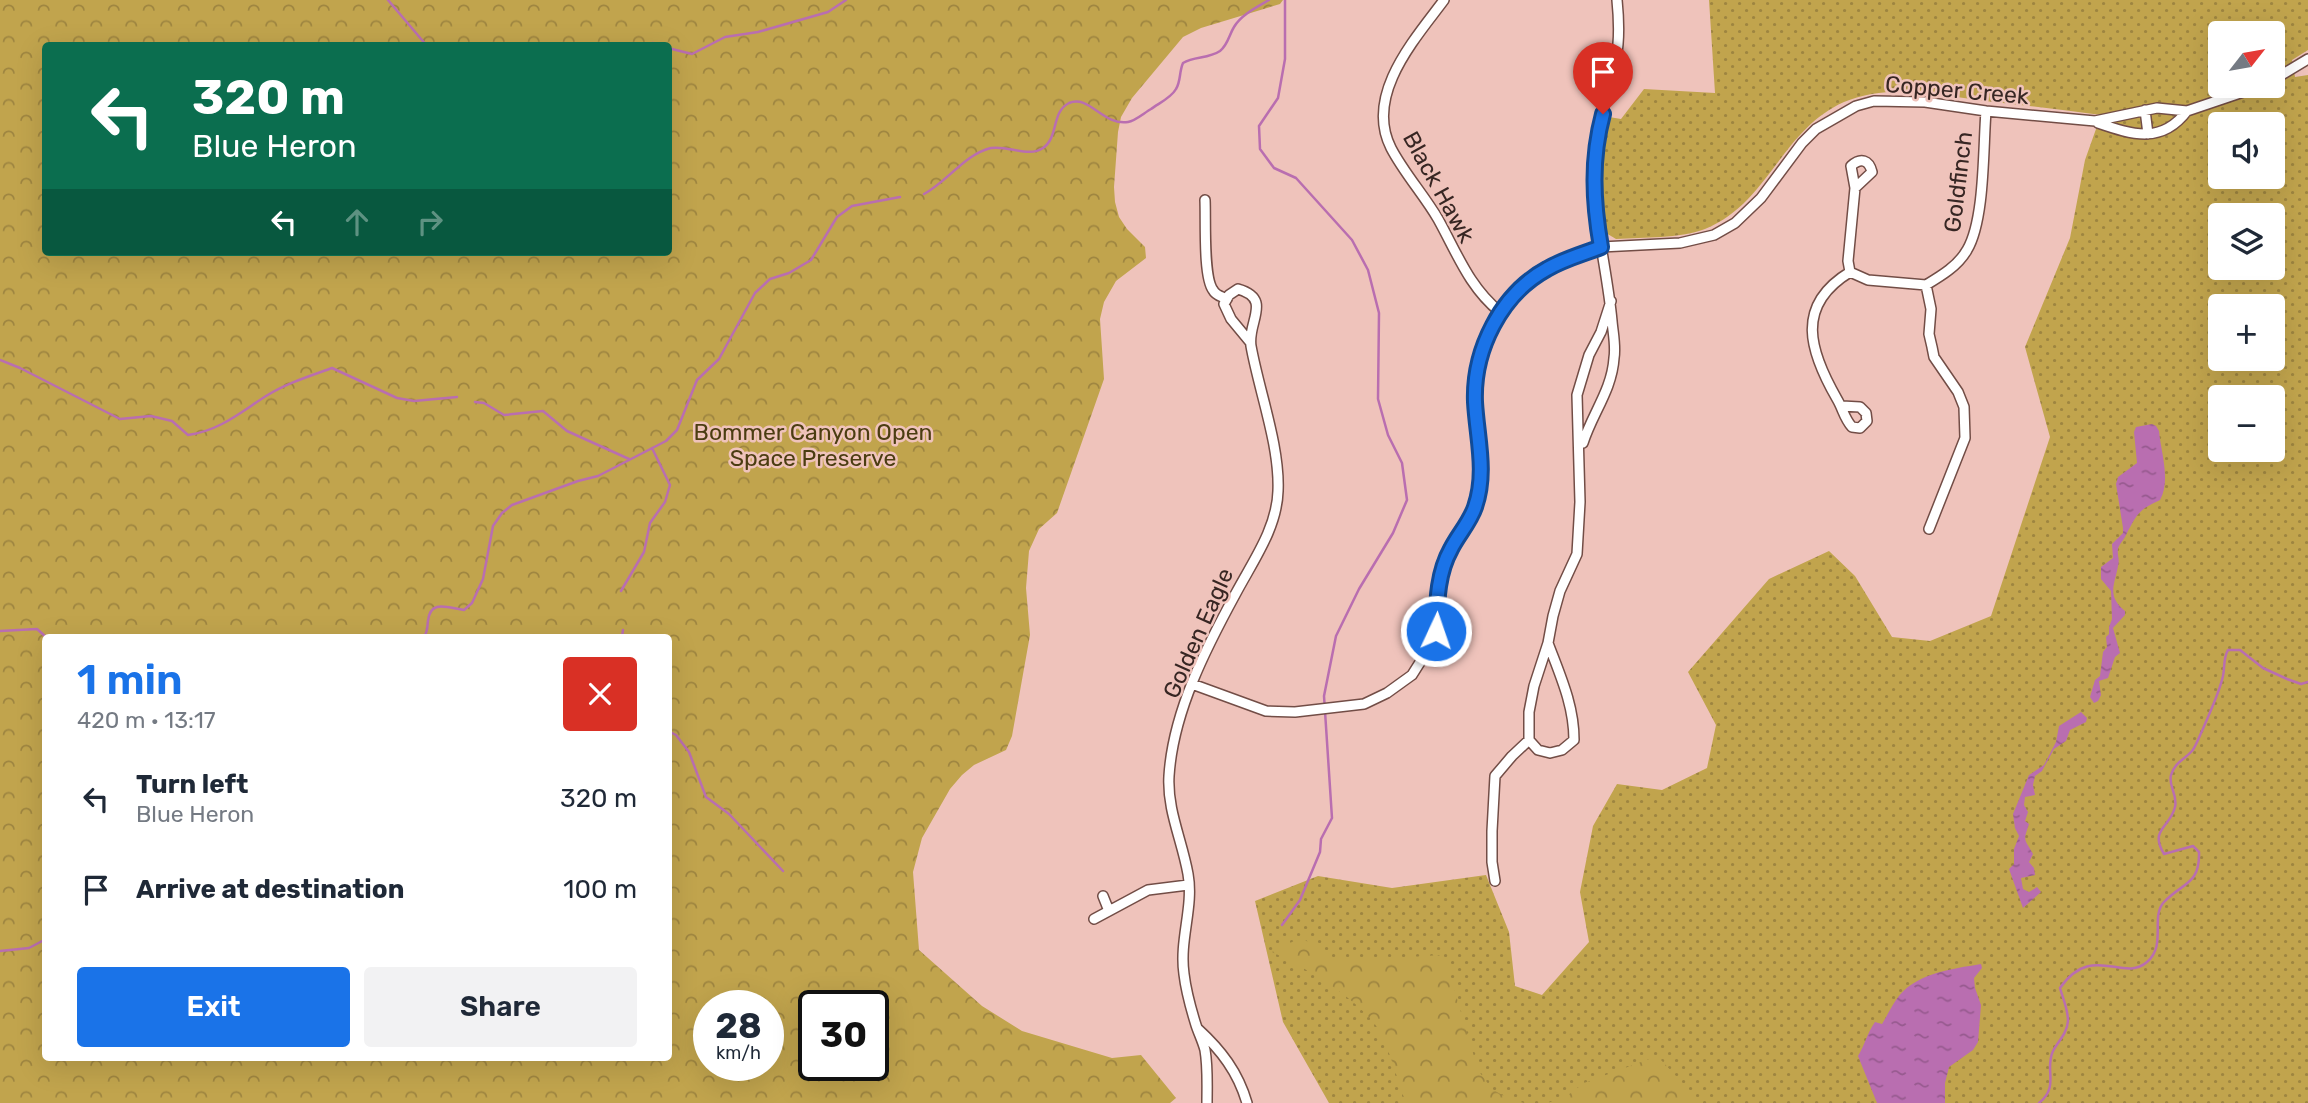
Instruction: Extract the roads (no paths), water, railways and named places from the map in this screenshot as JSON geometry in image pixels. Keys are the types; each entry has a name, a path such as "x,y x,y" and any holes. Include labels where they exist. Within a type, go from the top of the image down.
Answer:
{"street":[{"name":"Black Hawk","path":"1444,0 1398,64 1386,92 1384,119 1389,144 1402,168 1435,215 1471,282 1500,312"},
{"path":"1580,451 1588,427 1606,393 1615,358 1611,301 1593,199 1594,153 1619,39 1617,0"},
{"path":"2286,72 2308,59"},
{"name":"Copper Creek","path":"2095,121 2157,108 2187,111 2225,98"},
{"name":"Copper Creek","path":"1192,684 1266,710 1295,712 1364,704 1387,693 1412,675 1436,631 1442,570 1451,548 1475,509 1482,458 1475,379 1484,344 1500,312 1529,281 1544,270 1601,247 1679,243 1714,235 1735,223 1760,198 1816,129 1856,106 1889,100 1925,102 1986,111 2095,121 2121,131 2148,134 2162,133 2187,111"},
{"path":"2145,110 2148,134"},
{"name":"Goldfinch","path":"1926,285 1957,262 1967,250 1972,236 1979,210 1986,111"},
{"path":"1850,272 1848,261 1855,188"},
{"path":"1205,200 1208,275 1211,288 1216,294 1227,299"},
{"path":"1850,272 1868,280 1926,285 1931,309 1929,334 1934,357 1964,407 1965,438 1929,529"},
{"path":"1842,406 1819,367 1814,351 1812,322 1823,298 1850,272"},
{"name":"Golden Eagle","path":"1208,1103 1205,1049 1184,973 1182,946 1189,898 1188,875 1168,792 1169,772 1192,684 1222,618 1269,531 1275,513 1278,491 1275,461 1250,342 1257,308 1255,299 1238,289 1224,304 1231,319 1250,342"},
{"path":"1548,643 1567,692 1574,725 1574,740 1562,750 1550,753 1538,750 1530,740 1529,712 1560,591 1577,554 1580,533 1580,451 1577,395 1588,355 1601,332 1611,301"},
{"path":"1495,881 1492,831 1495,776 1530,740"},
{"path":"1094,919 1148,890 1188,885"},
{"path":"1103,896 1109,911"},
{"path":"1197,1027 1220,1049 1237,1074 1247,1103"}],"water":[{"path":"2152,424 2159,431 2165,484 2160,500 2139,513 2119,547 2114,595 2125,615 2113,628 2120,653 2115,657 2108,678 2099,681 2101,695 2094,703 2090,697 2095,680 2100,676 2103,652 2107,647 2106,637 2112,619 2111,591 2101,579 2101,567 2113,558 2112,544 2123,533 2116,484 2118,477 2137,463 2134,432 2136,427"},
{"path":"2081,712 2087,718 2086,722 2070,730 2066,741 2054,749 2042,771 2035,776 2035,795 2025,797 2024,805 2028,812 2025,821 2029,824 2025,840 2033,854 2029,862 2035,875 2021,878 2023,889 2029,892 2037,887 2041,892 2023,908 2009,869 2014,864 2014,849 2019,836 2013,814 2029,775 2044,765 2056,742 2059,726"},
{"path":"1981,964 1982,968 1974,978 1981,1005 1978,1042 1973,1050 1949,1067 1945,1083 1945,1103 1877,1103 1858,1056 1875,1022 1882,1024 1904,991 1923,978"}],"waterway":[{"path":"388,0 424,42"},
{"path":"672,49 692,54 725,37 758,32 828,12 846,0"},
{"path":"924,194 982,151 998,148 1031,152 1043,148 1051,138 1060,112 1069,103 1083,103 1119,122 1137,119 1174,92 1179,83 1183,63 1220,51 1241,19 1269,0"},
{"path":"1282,925 1300,900 1320,852 1321,839 1332,818 1324,696 1336,636 1359,589 1393,533 1407,500 1402,463 1388,435 1378,399 1379,313 1368,270 1352,240 1296,178 1274,168 1260,149 1259,126 1278,98 1285,59 1285,0"},
{"path":"426,634 429,614 436,607 464,610 472,603 483,579 493,526 502,513 512,505 598,476 666,441 677,430 697,380 719,359 755,293 770,279 789,273 811,260 837,217 852,206 900,197"},
{"path":"0,360 120,419 151,416 172,421 188,435 220,425 274,391 332,368 397,398 414,401 457,397"},
{"path":"475,402 484,403 504,415 543,411 567,431 629,459"},
{"path":"621,591 644,552 650,523 665,502 670,485 652,448"},
{"path":"0,631 37,629 43,634"},
{"path":"622,634 623,630"},
{"path":"2039,1103 2049,1090 2051,1058 2068,1021 2060,988 2084,967 2095,965 2128,968 2147,962 2156,948 2160,908 2171,895 2189,882 2197,871 2199,852 2193,846 2164,854 2159,839 2175,807 2171,775 2175,767 2192,751 2197,741 2219,690 2228,650 2240,650 2263,668 2287,679 2301,684 2308,682"},
{"path":"672,733 689,752 706,797 729,814 783,871"},
{"path":"0,951 29,948 42,941"}],"park label":[{"name":"Bommer Canyon Open Space Preserve","path":"813,445"}]}
